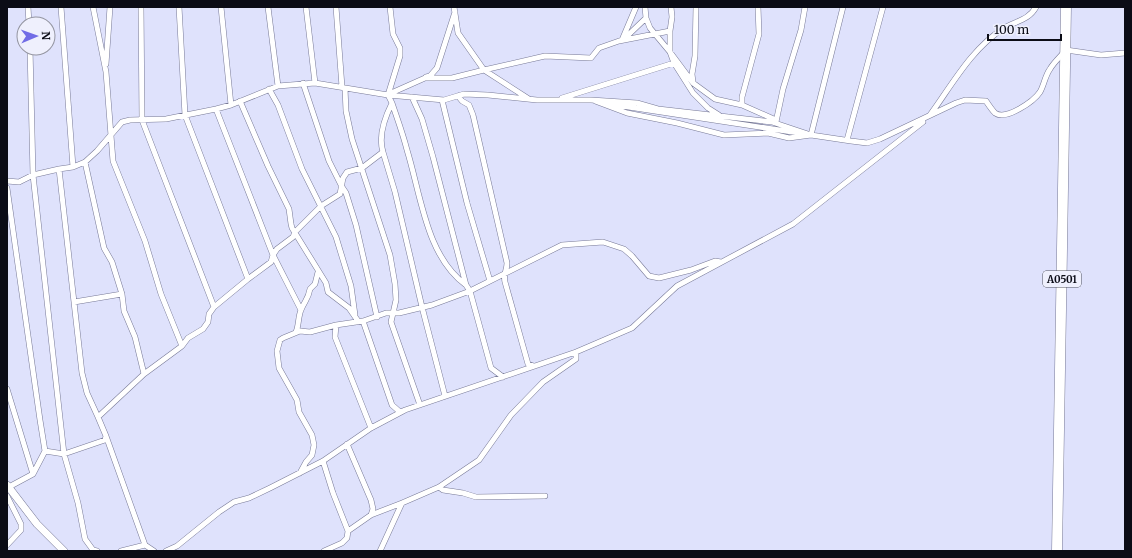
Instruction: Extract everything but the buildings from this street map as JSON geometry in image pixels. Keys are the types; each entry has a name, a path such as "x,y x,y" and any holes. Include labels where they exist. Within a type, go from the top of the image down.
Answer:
{"highway":[{"name":"A0501","path":"1057,551 1066,7"}],"street":[{"path":"62,7 73,167"},
{"path":"93,7 106,72 113,161 145,241 161,294 182,346"},
{"path":"106,72 110,7"},
{"path":"141,7 142,120 214,307"},
{"path":"179,7 185,115 248,279"},
{"path":"221,7 231,105"},
{"path":"268,7 278,86"},
{"path":"306,7 315,83"},
{"path":"336,7 346,111 352,138 390,255 396,300 391,322 420,405"},
{"path":"390,7 392,34 400,48 400,56 388,95 407,150 432,237 440,257 455,277 466,285"},
{"path":"622,40 636,7"},
{"path":"645,7 646,18 650,28 656,33 693,83 716,98 742,105 811,135"},
{"path":"671,7 672,18 670,30 670,52 674,63 693,93 708,108 721,116"},
{"path":"693,83 692,74 695,56 696,7"},
{"path":"742,105 742,97 759,34 758,7"},
{"path":"776,121 783,90 801,30 805,7"},
{"path":"811,135 843,7"},
{"path":"849,140 883,7"},
{"path":"166,551 178,549 219,512 234,502 249,498 323,461 371,428 400,412 576,352 632,328 677,286 793,224 930,116 956,78 980,47 1004,28 1032,14 1036,7"},
{"path":"388,95 430,76 437,68 455,8"},
{"path":"455,8 458,33 484,70 530,99"},
{"path":"622,40 646,18"},
{"path":"425,78 452,78 545,56 591,58 599,48 622,40 670,30"},
{"path":"600,103 867,143 880,139 965,100 986,100 995,112 1001,115 1007,114 1026,105 1036,97 1041,90 1050,69 1066,50 1101,55 1125,53"},
{"path":"30,56 33,175 64,454 78,503 83,534 93,550 97,551"},
{"path":"556,99 674,63"},
{"path":"303,83 329,160 346,193 356,225 377,317"},
{"path":"7,181 19,182 33,175 73,167 85,162 111,136 122,122 130,120 166,119 216,109 231,105 278,86 303,83 315,83 388,95 442,100 464,94 488,94 530,99 591,100 637,103 658,109 776,121"},
{"path":"269,89 278,105 302,169 336,237 351,286 355,316"},
{"path":"458,96 469,106 473,116 507,263 504,277 505,282 528,364 534,366"},
{"path":"412,97 422,119 466,285 470,291 491,368 503,377"},
{"path":"442,100 468,208 490,281"},
{"path":"591,100 627,113 677,123 724,135 768,133 789,138 811,135"},
{"path":"240,101 268,166 289,209 291,224 295,232 326,283 328,292 346,305 361,321 392,405 400,412"},
{"path":"392,103 383,126 382,147 395,192 422,307 446,396"},
{"path":"216,109 273,255 301,310"},
{"path":"98,417 144,374 182,346 188,338 203,328 208,322 209,314 214,307 271,262 277,249 293,237 295,232 321,206 340,194 343,178 347,172 362,168 383,152"},
{"path":"85,162 104,248 112,262 122,294 124,311 135,337 144,374"},
{"path":"58,169 82,373 87,393 106,436 145,544 154,551"},
{"path":"7,188 45,451 32,474 8,487 37,524 64,551"},
{"path":"299,474 312,455 314,445 312,435 307,429 299,412 297,400 279,368 277,350 280,340 296,332 310,332 377,317 386,313 399,313 432,305 470,291 562,245 603,242 624,249 649,276 659,278 691,270 715,261 722,262"},
{"path":"296,332 301,310 309,298 310,289 316,284 318,272"},
{"path":"74,302 122,294"},
{"path":"336,325 335,337 371,428"},
{"path":"348,531 371,515 439,487 479,460 511,415 543,382 576,359 576,352"},
{"path":"7,390 32,474"},
{"path":"45,451 64,454 105,440 106,436"},
{"path":"347,444 371,500 373,509 371,515"},
{"path":"323,461 332,493 348,531 347,538 342,543 324,551"},
{"path":"439,487 443,490 463,493 476,497 545,496"},
{"path":"7,496 21,524 21,530 16,537 7,544"},
{"path":"380,551 402,502"},
{"path":"121,551 145,544"}]}
